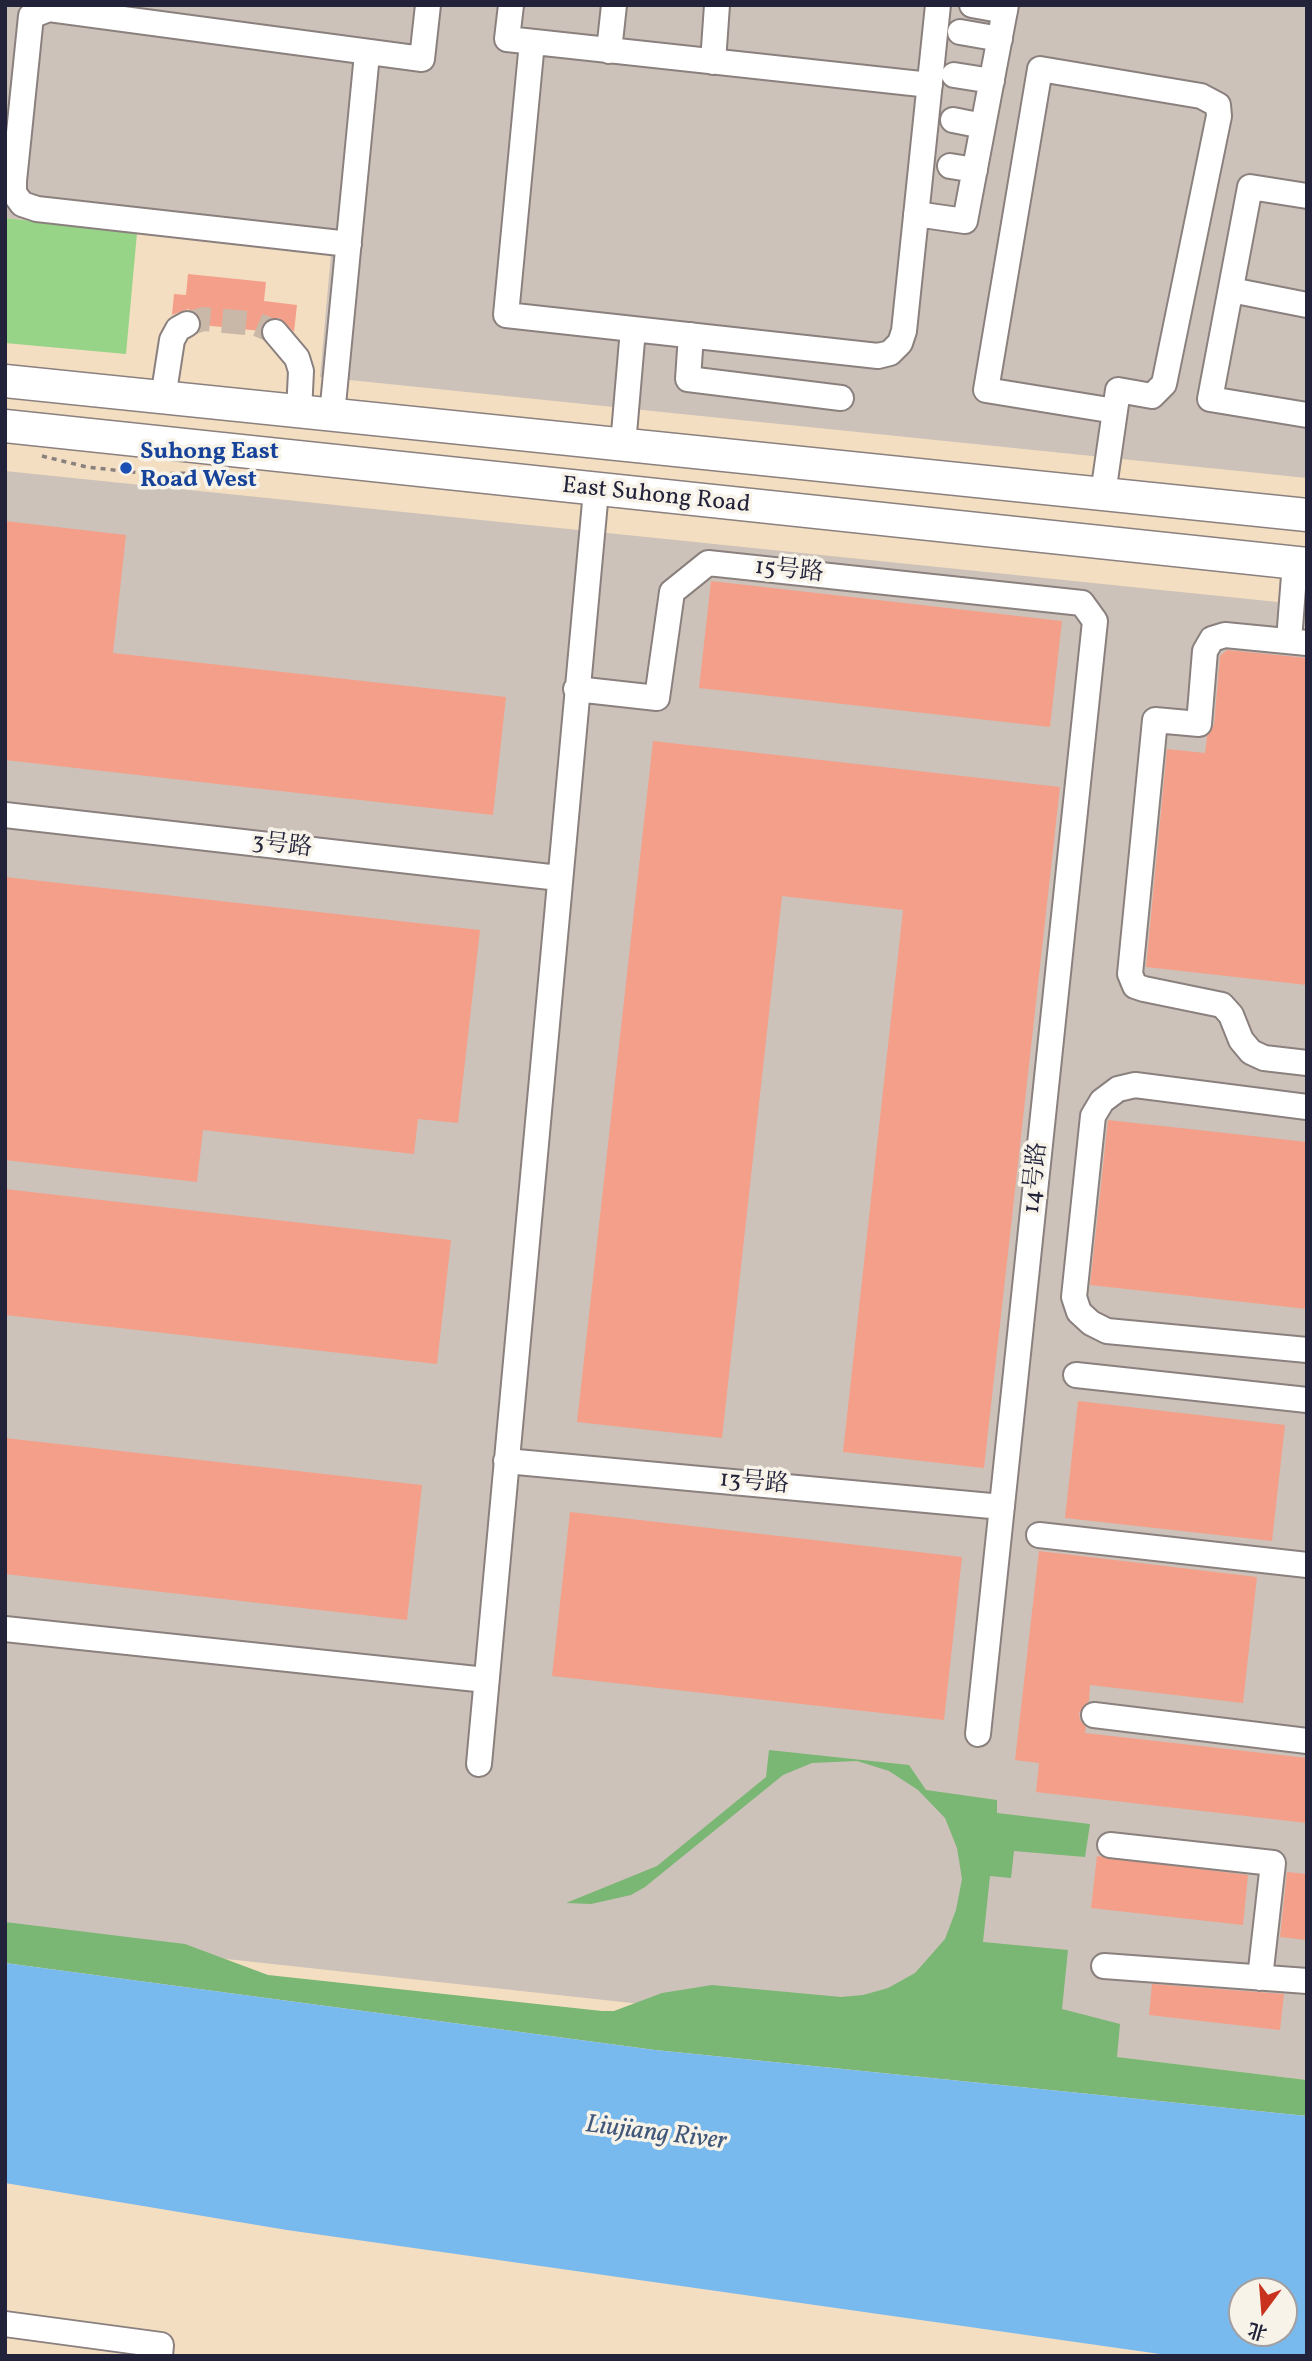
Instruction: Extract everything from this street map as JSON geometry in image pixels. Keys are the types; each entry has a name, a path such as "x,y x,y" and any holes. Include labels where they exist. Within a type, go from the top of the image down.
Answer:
{"main road":[{"name":"East Suhong Road","path":"5,381 1307,515"},
{"name":"East Suhong Road","path":"5,426 596,491 1301,563"}],"lane":[{"path":"349,244 37,209 22,204 14,193 14,181 31,16 48,9 88,10 367,54 422,59 428,5"},
{"path":"511,5 507,39 930,85"},
{"path":"609,51 614,5"},
{"path":"713,62 717,5"},
{"path":"532,42 506,314 877,356 890,353 900,343 904,331 938,5"},
{"path":"916,214 965,220 1006,8 972,5"},
{"path":"960,32 1000,39"},
{"path":"332,415 367,54"},
{"path":"1103,494 1115,411 1118,390 1152,396 1164,384 1219,116 1218,105 1201,96 1040,69 986,390 1115,411"},
{"path":"954,75 992,81"},
{"path":"953,120 983,126"},
{"path":"950,166 975,170"},
{"path":"1307,197 1250,187 1210,399 1307,415"},
{"path":"1231,290 1307,305"},
{"path":"163,398 172,340 178,329 187,324"},
{"path":"623,445 633,329"},
{"path":"275,332 288,344 301,371 299,412"},
{"path":"691,335 688,379 841,398"},
{"path":"479,1764 596,491"},
{"name":"15号路","path":"576,689 657,698 672,592 708,563 1082,603 1095,621"},
{"path":"1301,563 1298,642 1226,635 1212,639 1205,651 1199,724 1155,720 1130,974 1135,986 1222,1005 1231,1015 1241,1040 1251,1052 1264,1058 1307,1063"},
{"name":"14号路","path":"978,1734 1095,621"},
{"name":"3号路","path":"5,815 559,878"},
{"path":"1307,1107 1135,1085 1118,1089 1102,1101 1093,1116 1074,1297 1079,1312 1091,1323 1107,1331 1307,1350"},
{"path":"1076,1375 1307,1400"},
{"name":"13号路","path":"506,1461 1002,1507"},
{"path":"1039,1535 1307,1565"},
{"path":"5,1629 486,1680"},
{"path":"1094,1716 1307,1741"},
{"path":"1110,1845 1273,1863 1261,1978"},
{"path":"1104,1966 1307,1982"},
{"path":"5,2324 161,2345 160,2356"}],"shaded area":[{"path":"5,5 1307,5 1307,478 320,377 331,254 5,218"},
{"path":"5,471 1307,605 1307,2080 973,2040 5,1935"}],"green space":[{"path":"5,218 137,233 126,354 5,343"},
{"path":"769,1750 909,1765 926,1790 997,1800 997,1813 1090,1824 1085,1857 1014,1851 1011,1878 990,1876 983,1942 1068,1950 1062,2009 1120,2024 1117,2057 1307,2080 1307,2116 655,2050 5,1963 5,1922 185,1944 268,1975 602,2011 614,2011 662,1993 712,1985 841,1997 863,1995 888,1988 915,1973 945,1939 956,1910 962,1879 957,1848 945,1818 918,1790 889,1771 857,1761 812,1763 783,1775 645,1887 631,1895 591,1904 566,1903 657,1866 766,1777"}],"water":[{"name":"Liujiang River","path":"5,1963 655,2050 1307,2116 1307,2356 1174,2356 287,2230 5,2183"}],"building":[{"path":"188,274 266,282 264,301 297,305 294,332 279,318 266,320 261,331 202,325 200,316 188,309 172,315 174,294 186,295"},
{"path":"5,521 126,535 113,653 506,697 493,815 5,760"},
{"path":"711,581 1062,621 1050,727 699,688"},
{"path":"1227,650 1307,658 1307,985 1146,967 1167,749 1205,753 1207,736 1214,725 1220,656"},
{"path":"653,741 1060,787 984,1468 843,1452 903,910 782,896 722,1438 577,1422"},
{"path":"5,877 480,930 458,1123 418,1119 414,1154 203,1130 197,1182 5,1160"},
{"path":"1108,1120 1307,1142 1307,1309 1090,1285"},
{"path":"5,1189 451,1240 437,1364 5,1315"},
{"path":"1078,1401 1285,1425 1272,1541 1065,1518"},
{"path":"5,1438 422,1485 407,1620 5,1574"},
{"path":"570,1512 962,1557 944,1720 552,1676"},
{"path":"1039,1551 1257,1577 1243,1703 1090,1685 1089,1701 1079,1713 1080,1720 1086,1727 1085,1733 1307,1758 1307,1823 1036,1792 1039,1763 1015,1760"},
{"path":"1097,1856 1248,1875 1243,1925 1091,1908"},
{"path":"1287,1872 1307,1874 1307,1940 1280,1937"},
{"path":"1152,1984 1284,1994 1280,2030 1149,2015"}],"tunnel":[{"path":"187,324 204,319 256,324 275,332"}],"place":[{"name":"Suhong East Road West","path":"126,468"}]}
